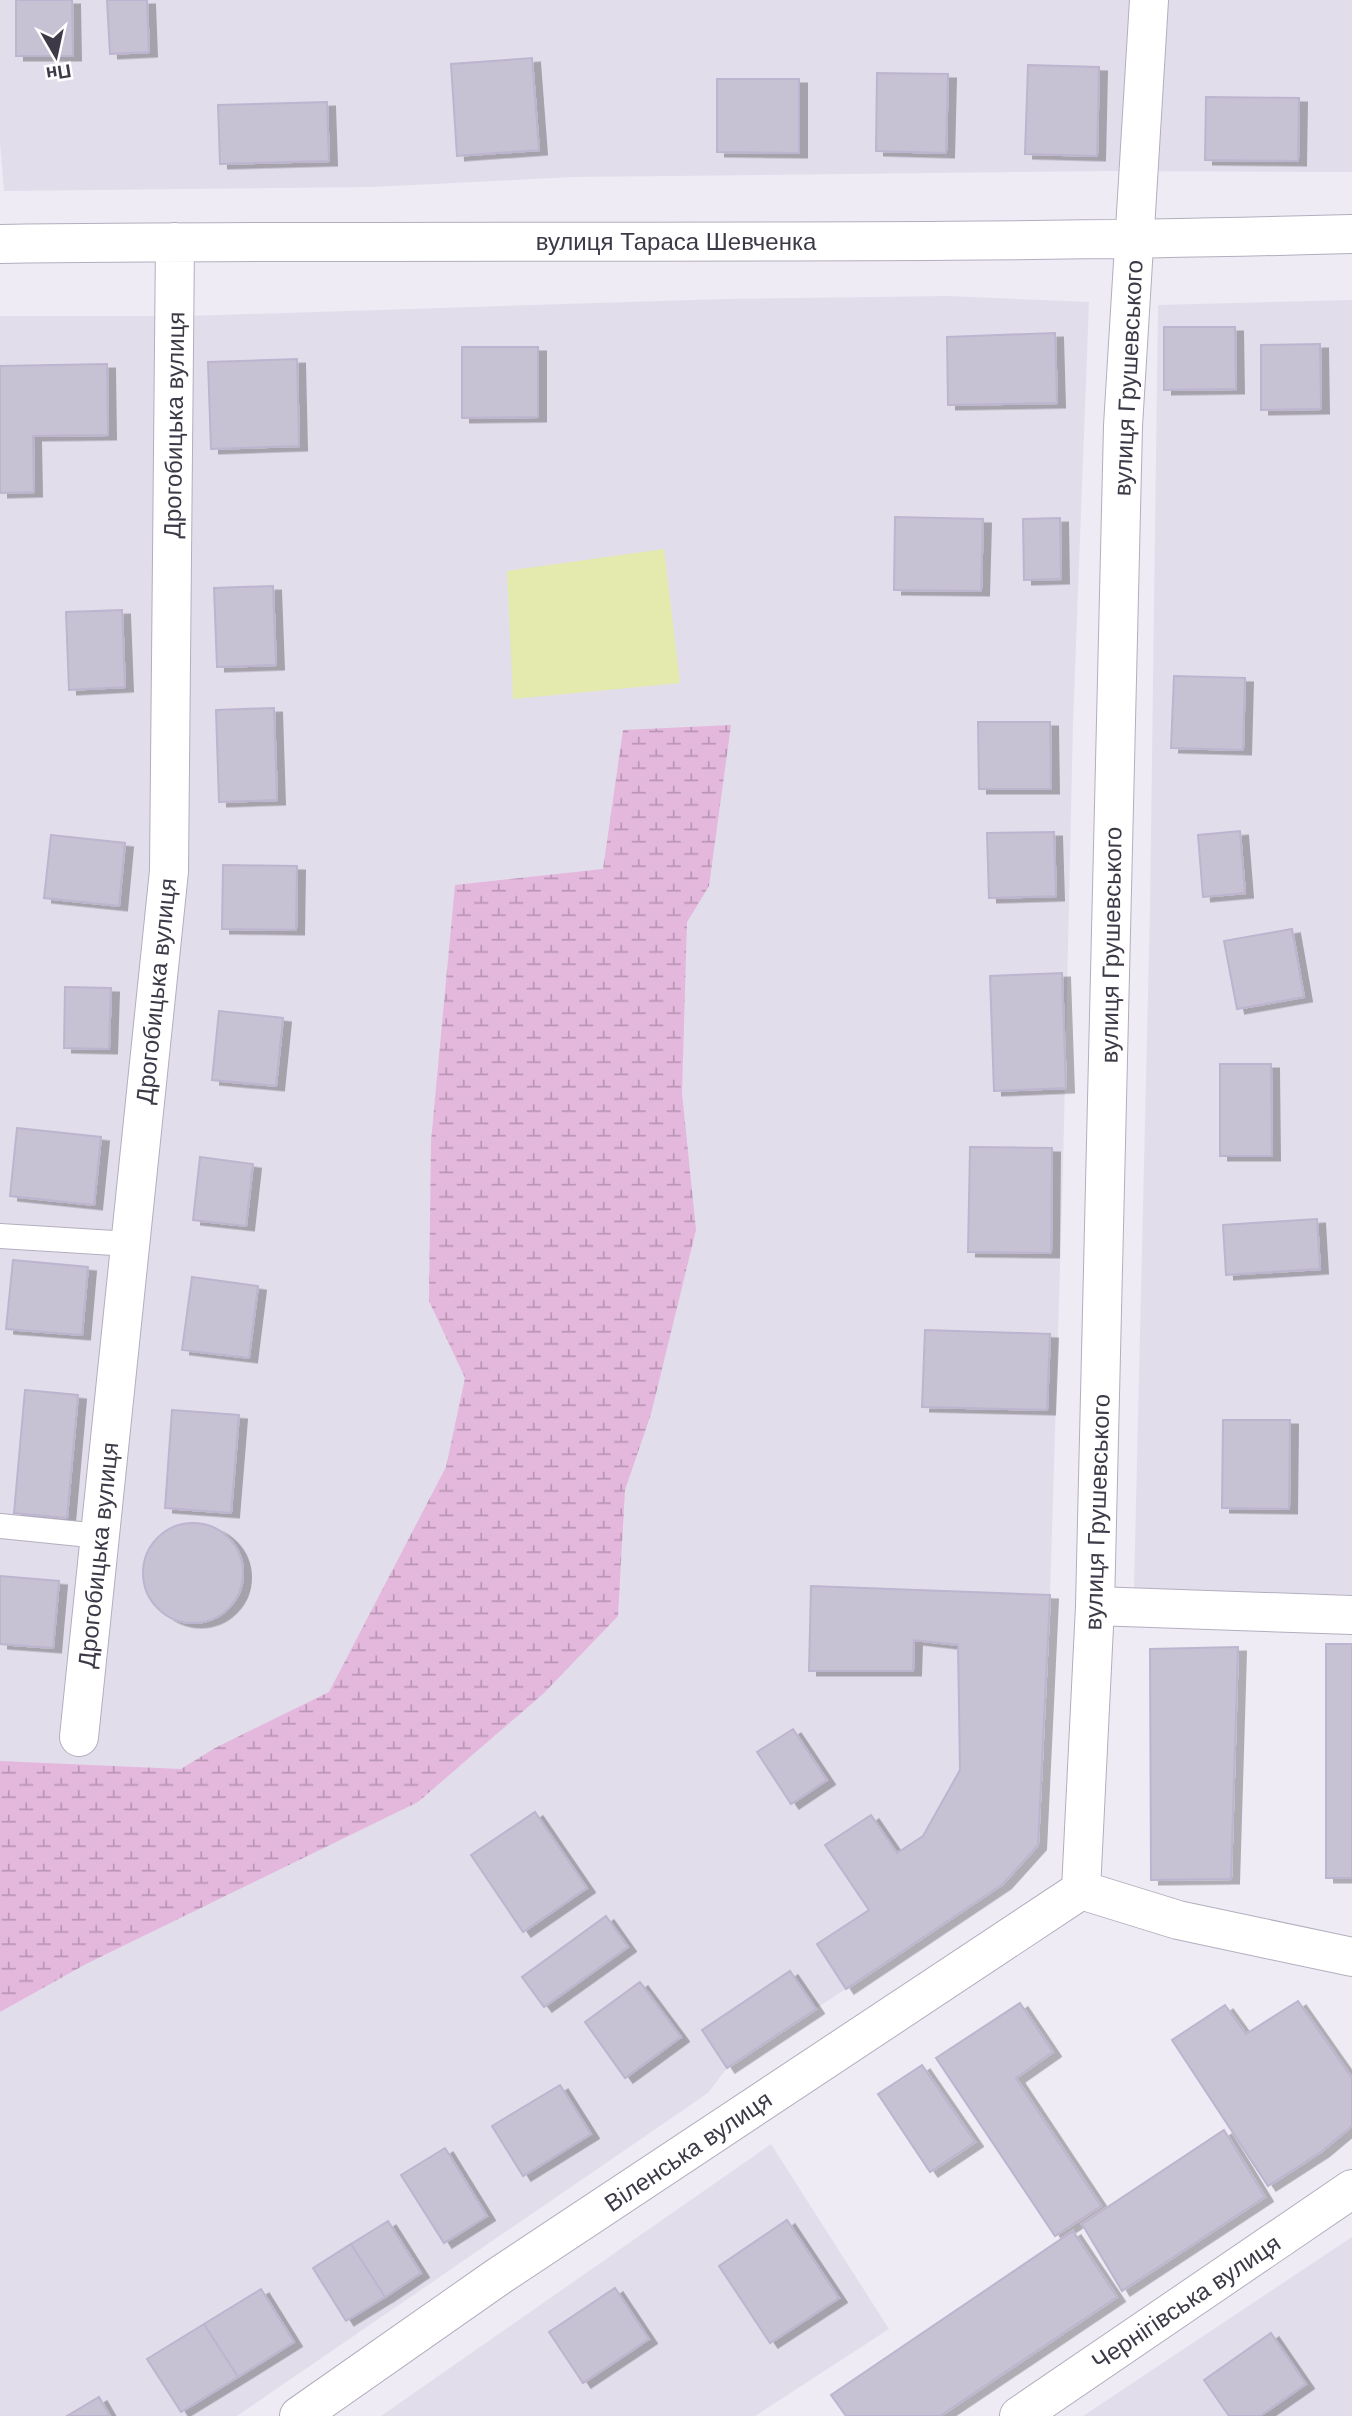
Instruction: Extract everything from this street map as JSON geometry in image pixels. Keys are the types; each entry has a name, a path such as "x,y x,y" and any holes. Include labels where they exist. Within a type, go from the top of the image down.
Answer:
{"street":[{"name":"вулиця Грушевського","path":"1081,1890 1095,1606 1123,426 1149,0"},
{"name":"вулиця Тараса Шевченка","path":"0,244 1134,240 1352,234"},
{"name":"Дрогобицька вулиця","path":"79,1737 169,871 175,242"},
{"path":"1095,1606 1352,1615"},
{"path":"1081,1890 1178,1920 1352,1957"},
{"name":"Віленська вулиця","path":"299,2416 499,2276 1081,1890"},
{"name":"Чернігівська вулиця","path":"1020,2416 1352,2189"}],"lane":[{"path":"0,1236 130,1244"},
{"path":"0,1526 100,1536"}],"shaded area":[{"path":"0,0 1352,0 1352,172 1115,171 575,177 372,187 4,191 0,142"},
{"path":"948,296 1089,302 1073,723 1050,1595 1038,1845 1003,1884 727,2068 708,2093 237,2416 0,2416 0,316 187,316 724,299"},
{"path":"1352,300 1352,1595 1134,1588 1150,910 1158,305"},
{"path":"664,549 680,683 513,699 507,571"},
{"path":"771,2144 889,2329 755,2416 381,2416"},
{"path":"1352,2237 1352,2416 1083,2416"}],"green space":[{"path":"731,725 709,886 687,922 682,1093 696,1230 651,1414 625,1490 618,1616 544,1693 418,1802 86,1964 0,2012 0,1761 181,1769 215,1748 329,1692 446,1467 465,1378 429,1301 431,1141 455,885 603,869 623,730"}],"building":[{"path":"16,0 72,0 73,56 16,56"},
{"path":"107,0 147,0 149,52 110,54"},
{"path":"532,58 539,150 457,156 451,64"},
{"path":"1028,65 1099,67 1097,156 1025,154"},
{"path":"877,73 948,74 946,153 876,151"},
{"path":"717,79 799,79 799,153 717,152"},
{"path":"1206,97 1299,98 1298,161 1205,160"},
{"path":"327,102 329,161 220,164 218,105"},
{"path":"1164,327 1235,327 1236,389 1164,390"},
{"path":"1055,333 1057,403 948,405 947,337"},
{"path":"1320,344 1321,409 1261,410 1261,345"},
{"path":"462,347 538,347 538,417 462,418"},
{"path":"297,359 299,446 211,449 208,362"},
{"path":"107,364 108,435 33,436 34,492 0,493 0,366"},
{"path":"895,517 983,519 981,591 894,590"},
{"path":"1060,518 1061,579 1024,580 1023,519"},
{"path":"273,586 276,665 217,667 214,588"},
{"path":"122,610 125,687 69,690 66,612"},
{"path":"1174,676 1245,678 1243,750 1171,748"},
{"path":"274,708 277,800 219,802 216,710"},
{"path":"978,722 1050,722 1051,789 979,789"},
{"path":"1240,831 1245,893 1203,897 1198,835"},
{"path":"1054,832 1056,896 989,898 987,833"},
{"path":"51,835 125,843 119,906 44,898"},
{"path":"223,865 297,866 296,930 222,929"},
{"path":"1292,929 1304,997 1237,1009 1224,941"},
{"path":"1062,973 1066,1088 994,1091 990,976"},
{"path":"65,987 111,988 109,1049 64,1048"},
{"path":"219,1011 283,1018 276,1086 212,1080"},
{"path":"1220,1064 1271,1064 1272,1156 1220,1156"},
{"path":"17,1128 101,1137 94,1205 10,1196"},
{"path":"970,1147 1052,1148 1051,1253 968,1252"},
{"path":"200,1157 253,1164 246,1226 193,1220"},
{"path":"1317,1219 1320,1269 1226,1275 1223,1225"},
{"path":"13,1260 88,1267 82,1335 6,1329"},
{"path":"192,1277 258,1286 249,1358 182,1350"},
{"path":"925,1330 1050,1334 1047,1410 922,1407"},
{"path":"25,1390 78,1395 67,1518 14,1513"},
{"path":"172,1410 239,1415 231,1513 165,1508"},
{"path":"1223,1420 1290,1420 1289,1509 1222,1508"},
{"path":"193,1523 212,1527 228,1538 239,1554 243,1573 239,1592 228,1608 212,1619 193,1623 174,1619 158,1608 147,1592 143,1573 147,1554 158,1538 174,1527"},
{"path":"0,1576 59,1581 53,1648 0,1644"},
{"path":"811,1586 1050,1595 1038,1845 1003,1884 846,1989 817,1944 869,1910 825,1845 871,1815 897,1853 923,1836 960,1770 958,1645 914,1640 913,1671 809,1671"},
{"path":"1326,1644 1352,1644 1352,1878 1326,1878"},
{"path":"1238,1647 1231,1879 1151,1880 1150,1649"},
{"path":"793,1729 827,1780 791,1804 757,1752"},
{"path":"535,1812 587,1888 523,1932 471,1855"},
{"path":"606,1916 628,1947 544,2007 522,1977"},
{"path":"790,1971 816,2009 727,2068 702,2030"},
{"path":"640,1982 681,2037 625,2078 585,2022"},
{"path":"1298,2001 1352,2078 1352,2126 1321,2152 1268,2186 1172,2040 1225,2005 1246,2034"},
{"path":"1020,2003 1053,2052 1016,2078 1101,2206 1055,2236 936,2058"},
{"path":"922,2065 975,2142 930,2172 878,2094"},
{"path":"560,2085 591,2134 523,2176 492,2126"},
{"path":"1224,2130 1265,2197 1122,2291 1082,2224"},
{"path":"445,2148 487,2216 444,2243 401,2175"},
{"path":"787,2220 839,2298 770,2343 719,2266"},
{"path":"388,2221 421,2273 385,2297 351,2244"},
{"path":"1073,2231 1117,2297 940,2416 846,2416 831,2395"},
{"path":"351,2244 385,2297 346,2321 313,2268"},
{"path":"615,2288 649,2339 583,2383 549,2332"},
{"path":"261,2289 294,2342 238,2377 204,2324"},
{"path":"204,2324 238,2377 181,2412 147,2359"},
{"path":"1271,2333 1306,2384 1260,2416 1229,2416 1204,2380"},
{"path":"99,2397 110,2416 67,2416"}]}
